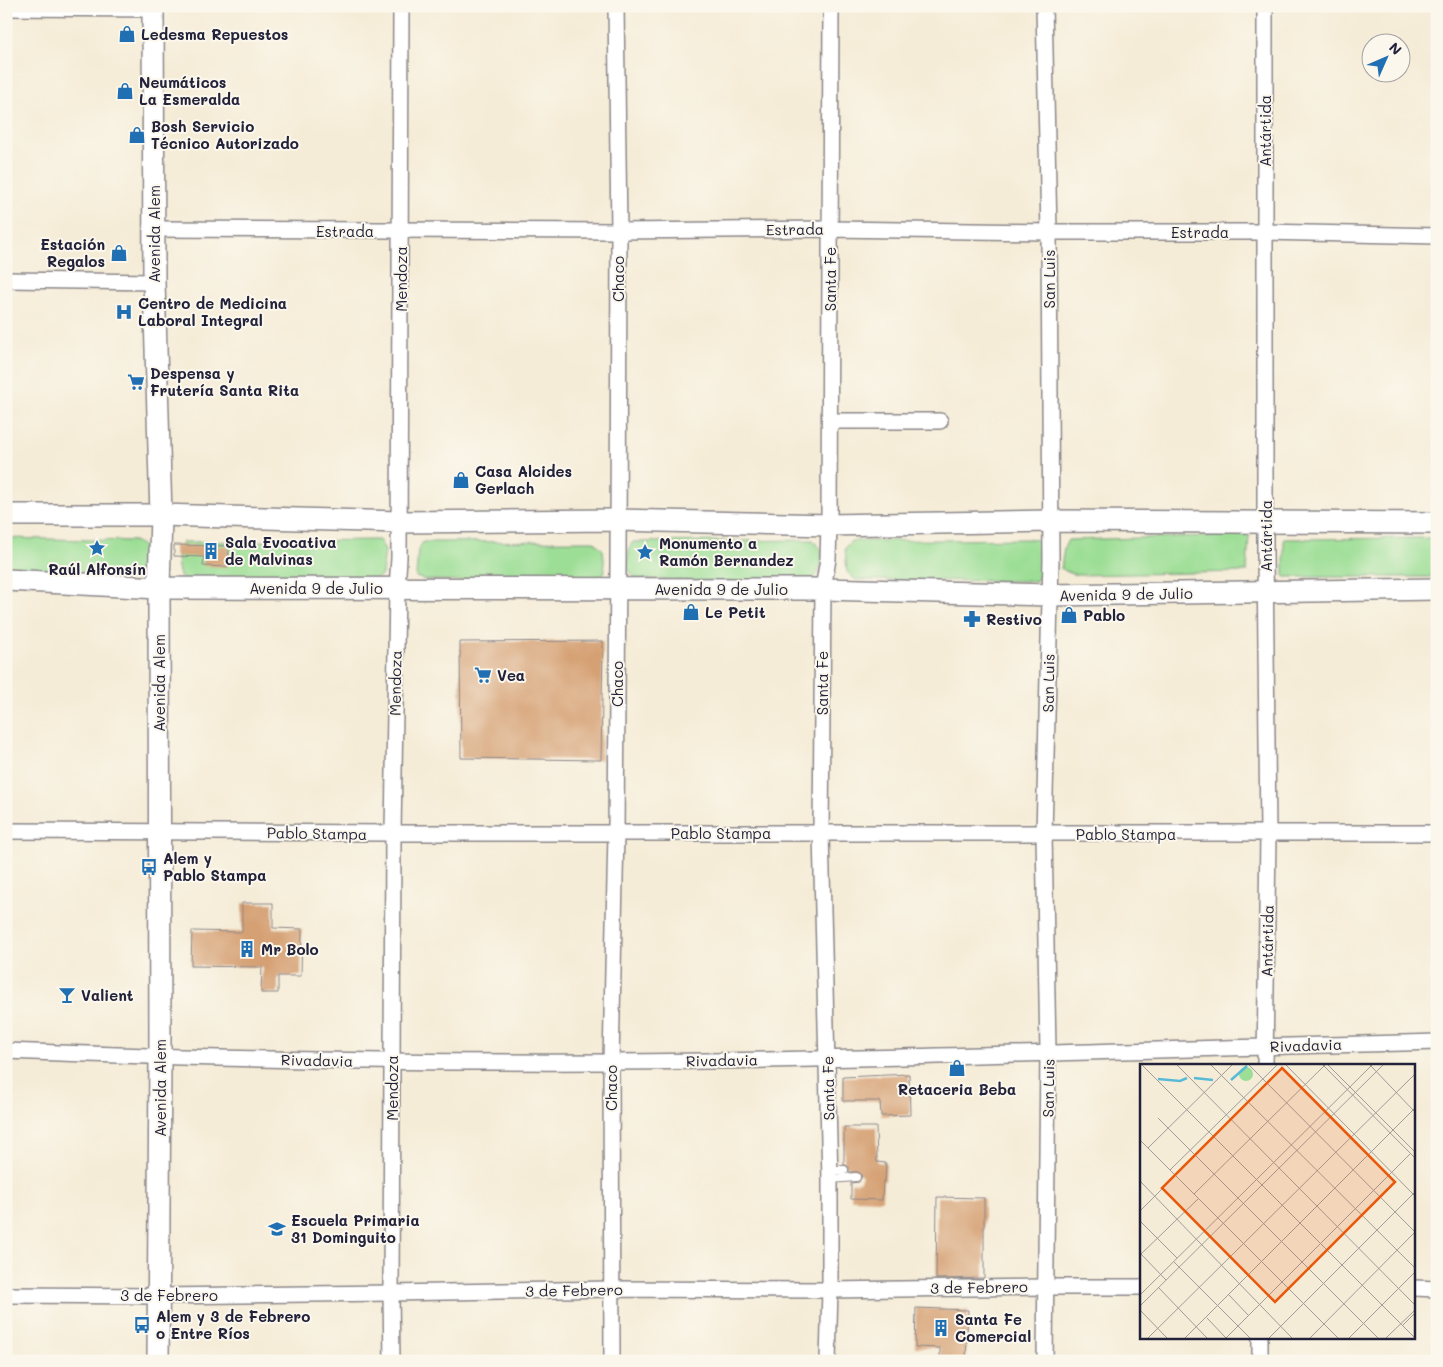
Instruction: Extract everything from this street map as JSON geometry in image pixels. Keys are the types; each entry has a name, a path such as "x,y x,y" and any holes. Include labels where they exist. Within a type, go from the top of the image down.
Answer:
{"main road":[{"name":"Avenida Alem","path":"154,8 154,282 161,515 159,588 160,1057 158,1361"},
{"path":"6,515 161,515 399,522 617,520 829,524 1050,521 1437,523"},
{"name":"Avenida 9 de Julio","path":"6,580 159,588 823,589 1050,595 1437,589"}],"street":[{"name":"Mendoza","path":"392,1361 393,833 399,558 402,6"},
{"name":"Chaco","path":"612,1361 611,1062 616,833 618,590 619,231 616,6"},
{"name":"Santa Fe","path":"828,1361 835,1173 828,1059 821,834 823,589 828,559 829,524 831,6"},
{"name":"San Luis","path":"1044,6 1049,232 1051,560 1044,834 1048,1052 1045,1361"},
{"name":"Antártida","path":"1265,6 1265,521 1268,834 1265,1064"},
{"path":"6,8 154,8"},
{"name":"Estrada","path":"154,229 401,231 830,229 1265,232 1437,236"},
{"path":"6,280 154,282"},
{"path":"830,421 940,421"},
{"name":"Pablo Stampa","path":"6,831 821,834 1437,833"},
{"name":"Rivadavia","path":"6,1051 160,1057 393,1062 611,1062 828,1059 1437,1042"},
{"name":"3 de Febrero","path":"6,1295 158,1296 391,1294 612,1289 830,1290 1140,1287"},
{"path":"1416,1288 1437,1289"},
{"path":"1260,1340 1260,1361"}],"lane":[{"path":"835,1173 856,1177"}],"green space":[{"path":"1249,535 1247,572 1075,575 1061,569 1064,548 1068,540"},
{"path":"6,538 134,541 142,545 145,574 136,580 6,571"},
{"path":"1437,538 1437,577 1284,577 1284,539"},
{"path":"1034,539 1042,545 1041,572 1036,581 856,580 847,572 845,548 851,541"},
{"path":"379,540 385,550 382,575 375,580 190,582 180,577 177,563 178,551 182,542"},
{"path":"813,540 822,550 821,566 812,584 636,579 627,568 629,548 633,542"},
{"path":"594,541 603,550 605,571 597,583 425,580 416,577 418,550 423,542"}],"building":[{"name":"Sala Evocativa de Malvinas","path":"174,545 229,546 228,567 203,566 204,557 174,556"},
{"path":"603,641 601,760 461,758 460,642"},
{"name":"Mr Bolo","path":"242,903 273,903 273,928 302,929 301,976 278,976 278,993 261,993 262,967 191,966 192,931 242,932"},
{"path":"909,1074 910,1115 881,1116 880,1101 843,1101 843,1077"},
{"path":"844,1127 876,1127 877,1162 886,1163 882,1200 851,1199 851,1183 859,1182 862,1176 858,1172 849,1172 849,1167 844,1164"},
{"path":"937,1197 984,1198 984,1278 936,1279"},
{"name":"Santa Fe Comercial","path":"916,1308 968,1310 966,1361 940,1361 940,1348 915,1347"}],"place":[{"name":"Ledesma Repuestos","path":"127,34"},
{"name":"Neumáticos La Esmeralda","path":"125,91"},
{"name":"Bosh Servicio Técnico Autorizado","path":"137,135"},
{"name":"Estación Regalos","path":"119,253"},
{"name":"Centro de Medicina Laboral Integral","path":"124,312"},
{"name":"Despensa y Frutería Santa Rita","path":"136,382"},
{"name":"Casa Alcides Gerlach","path":"461,480"},
{"name":"Raúl Alfonsín","path":"97,548"},
{"name":"Sala Evocativa de Malvinas","path":"211,551"},
{"name":"Monumento a Ramón Bernandez","path":"645,552"},
{"name":"Le Petit","path":"691,612"},
{"name":"Pablo","path":"1069,615"},
{"name":"Restivo","path":"972,619"},
{"name":"Vea","path":"483,675"},
{"name":"Alem y Pablo Stampa","path":"149,867"},
{"name":"Mr Bolo","path":"247,949"},
{"name":"Valient","path":"67,995"},
{"name":"Retaceria Beba","path":"957,1068"},
{"name":"Escuela Primaria 31 Dominguito","path":"277,1229"},
{"name":"Alem y 3 de Febrero o Entre Ríos","path":"142,1325"},
{"name":"Santa Fe Comercial","path":"941,1328"}]}
